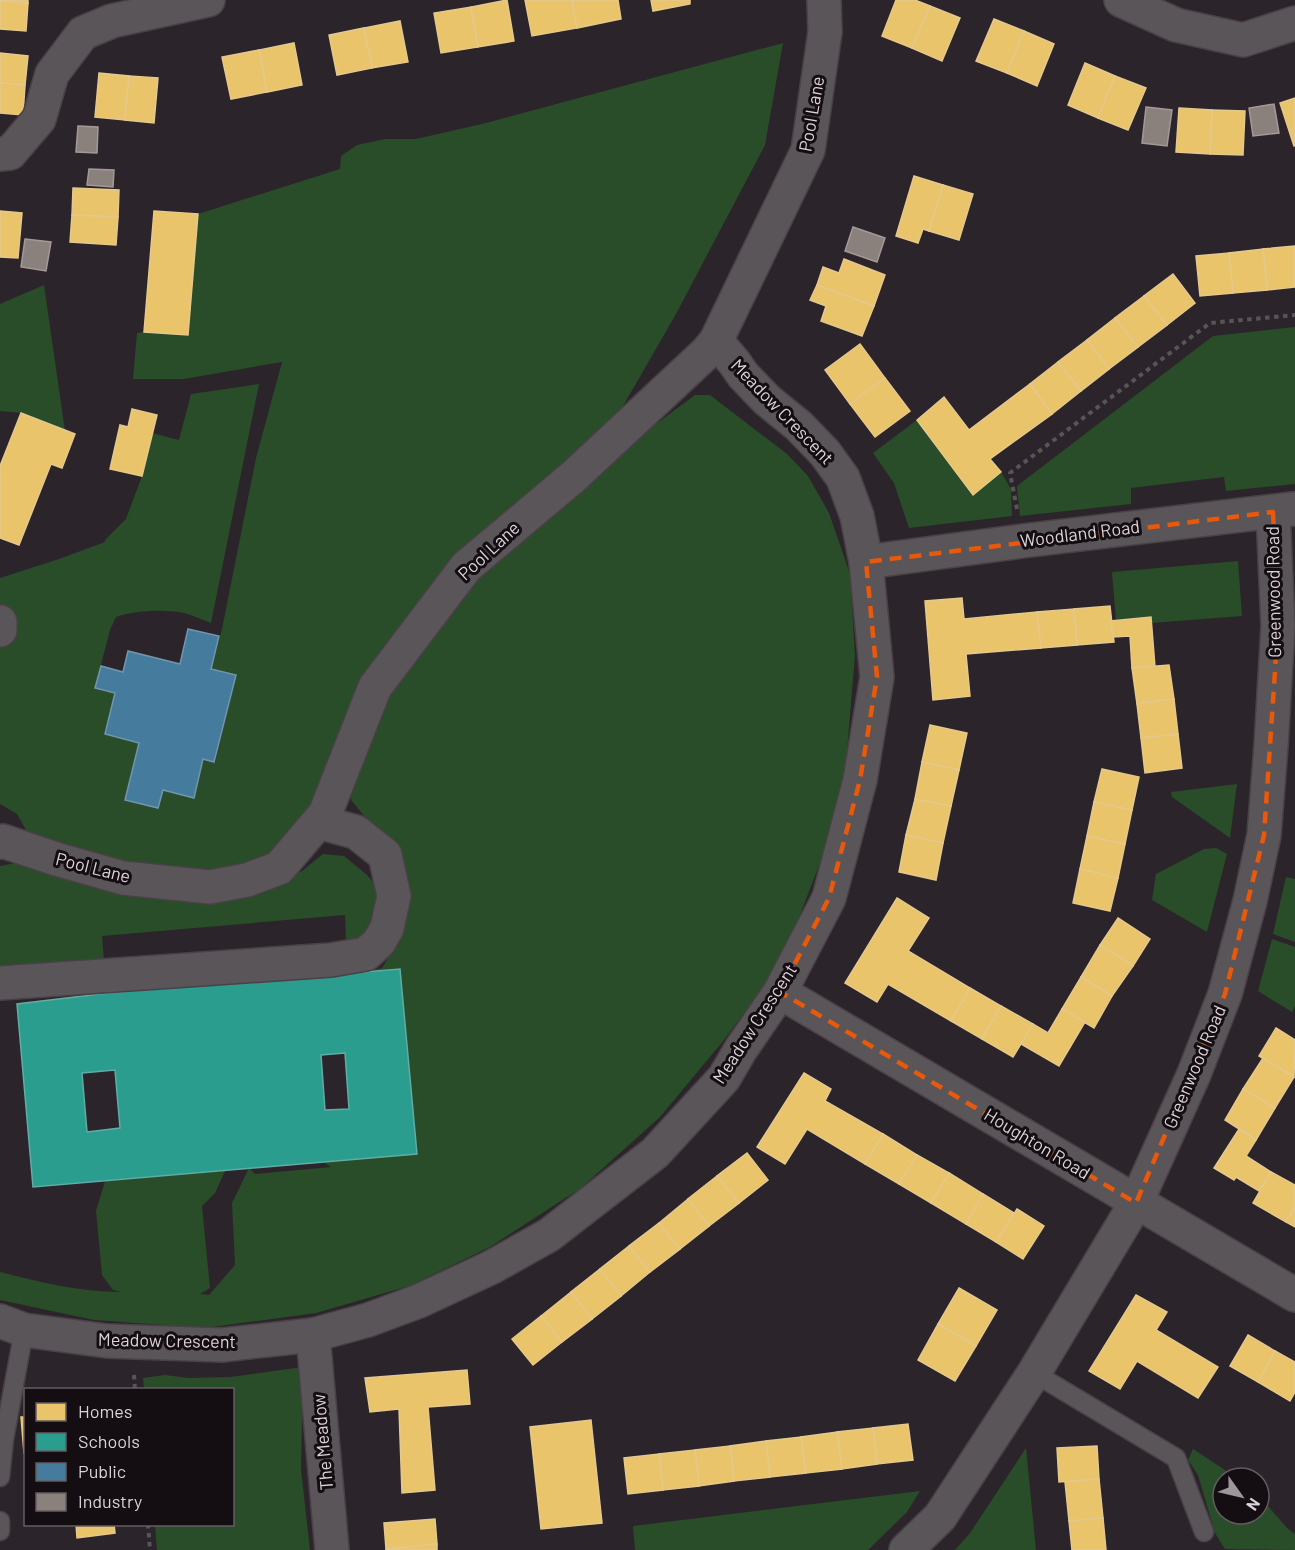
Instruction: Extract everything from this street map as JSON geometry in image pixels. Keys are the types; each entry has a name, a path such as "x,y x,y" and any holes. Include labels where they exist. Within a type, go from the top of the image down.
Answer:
{"street":[{"path":"0,154 9,153 39,119 52,74 83,33 112,21 208,0"},
{"name":"Pool Lane","path":"1,840 123,878 210,887 247,880 279,868 324,814 375,687 466,567 573,477 716,341 808,150 825,32 824,0"},
{"path":"1121,0 1176,25 1243,40 1295,23"},
{"name":"Meadow Crescent","path":"12,1325 107,1341 222,1346 313,1335 368,1320 419,1301 492,1267 549,1235 655,1153 724,1078 780,992 829,898 860,780 877,677 866,562 857,516 843,478 812,439 742,375 716,341"},
{"name":"Woodland Road","path":"866,562 1022,541 1284,511"},
{"name":"Greenwood Road","path":"906,1550 940,1517 1034,1373 1136,1203 1194,1074 1225,994 1250,901 1264,835 1284,511"},
{"path":"0,622 0,630"},
{"path":"0,983 331,960 366,954 379,942 387,928 394,896 385,855 356,832 319,822"},
{"name":"Houghton Road","path":"780,992 1295,1295"},
{"name":"The Meadow","path":"313,1335 332,1550"}],"lane":[{"path":"0,1477 12,1325"},
{"path":"1034,1373 1176,1458 1204,1532"},
{"path":"0,1521 0,1531"}],"path":[{"path":"1022,541 1010,472 1210,323 1295,315"},
{"path":"148,1526 150,1550"}],"highlighted area":[{"path":"1273,512 1278,626 1264,835 1225,994 1136,1203 780,992 829,898 860,780 877,677 866,562"}],"green space":[{"path":"783,43 765,145 676,314 611,427 461,559 322,777 299,830 273,862 181,881 31,839 17,814 0,804 0,578 105,542 126,519 142,476 152,433 179,440 191,394 259,384 211,623 187,614 167,611 141,612 116,617 110,630 95,688 115,693 105,734 139,743 125,800 158,808 163,790 194,798 203,759 215,762 236,676 211,669 222,629 256,458 282,362 184,379 133,379 137,333 188,335 198,214 340,169 341,156 357,145 385,139 416,139 486,123"},
{"path":"44,285 65,431 21,413 0,411 0,304"},
{"path":"1295,327 1295,484 1226,491 1224,477 1131,488 1131,504 1020,516 1017,486 1213,336"},
{"path":"695,395 710,395 787,454 808,476 829,513 850,574 855,655 845,776 823,855 782,962 724,1040 660,1117 581,1188 490,1247 409,1286 316,1313 205,1328 94,1320 0,1300 0,1272 75,1288 121,1292 113,1290 102,1275 96,1211 105,1181 225,1171 215,1193 202,1206 210,1288 200,1294 209,1295 235,1265 232,1203 249,1168 255,1174 331,1167 323,1162 416,1154 400,969 368,971 382,968 398,942 404,894 390,843 351,800 351,781 385,692 478,576 637,438"},
{"path":"917,420 972,495 1001,472 1011,489 1012,516 909,528 894,483 873,453"},
{"path":"1238,561 1242,616 1151,623 1150,617 1116,620 1112,572"},
{"path":"1237,784 1230,838 1172,797 1171,792"},
{"path":"1216,848 1227,854 1207,932 1152,900 1156,874 1204,849"},
{"path":"323,854 344,856 367,875 380,890 375,928 358,938 346,940 345,915 102,936 104,961 0,967 0,866 21,862 274,884 302,871"},
{"path":"1286,877 1295,879 1295,942 1273,934"},
{"path":"1272,939 1295,947 1295,1006 1292,1012 1258,991"},
{"path":"303,1367 301,1469 310,1550 157,1550 155,1526 234,1526 234,1388 144,1388 143,1378 165,1375 189,1378 230,1377"},
{"path":"1026,1448 1036,1550 955,1550 970,1533"},
{"path":"1193,1449 1219,1466 1211,1466 1211,1519 1198,1475 1188,1460"},
{"path":"920,1491 907,1512 868,1550 635,1550 633,1526"},
{"path":"1271,1510 1295,1534 1295,1550 1225,1549 1213,1526 1271,1526"}],"building: Homes":[{"path":"28,0 28,3 0,1"},
{"path":"507,0 514,41 478,47 471,7"},
{"path":"525,0 572,0 577,28 532,36"},
{"path":"572,0 618,0 621,19 577,28"},
{"path":"651,0 690,0 690,4 653,11"},
{"path":"896,0 915,0 930,6 912,48 882,36"},
{"path":"0,1 28,3 26,31 0,29"},
{"path":"930,6 960,18 942,61 912,48"},
{"path":"471,7 478,47 441,53 434,13"},
{"path":"994,19 1024,31 1007,73 976,61"},
{"path":"400,21 408,62 372,68 364,28"},
{"path":"364,28 372,68 337,75 329,35"},
{"path":"1024,31 1054,44 1037,86 1007,73"},
{"path":"294,43 302,85 267,92 259,50"},
{"path":"259,50 267,92 231,99 222,57"},
{"path":"0,53 28,56 25,85 0,83"},
{"path":"1085,63 1115,76 1098,118 1068,105"},
{"path":"99,73 129,76 125,120 95,117"},
{"path":"129,76 158,78 154,123 125,120"},
{"path":"1115,76 1146,88 1128,130 1098,118"},
{"path":"0,83 25,85 23,115 0,113"},
{"path":"1295,98 1295,146 1294,146 1280,103"},
{"path":"1179,108 1212,110 1210,154 1176,152"},
{"path":"1212,110 1245,111 1243,155 1210,154"},
{"path":"914,176 943,185 929,231 923,229 918,243 896,236"},
{"path":"943,185 973,194 959,240 929,231"},
{"path":"73,188 119,190 118,217 72,215"},
{"path":"0,211 22,213 18,258 0,257"},
{"path":"154,211 198,214 188,335 144,332"},
{"path":"72,215 118,217 116,245 70,242"},
{"path":"1295,246 1295,287 1267,290 1263,249"},
{"path":"1263,249 1267,290 1233,293 1229,253"},
{"path":"1229,253 1233,293 1200,296 1196,256"},
{"path":"844,259 885,275 874,306 817,285 823,267 839,273"},
{"path":"1173,274 1195,303 1167,325 1144,296"},
{"path":"817,285 874,306 862,336 821,321 826,306 810,300"},
{"path":"1144,296 1167,325 1138,347 1115,318"},
{"path":"1115,318 1138,347 1109,369 1087,340"},
{"path":"1087,340 1109,369 1081,391 1058,362"},
{"path":"860,344 885,378 850,404 825,370"},
{"path":"1058,362 1081,391 1052,414 1030,384"},
{"path":"885,378 910,411 875,437 850,404"},
{"path":"1030,384 1052,414 990,459 1001,472 973,495 917,420 944,397 969,430"},
{"path":"132,409 157,415 142,476 110,469 120,425 128,427"},
{"path":"21,413 75,434 62,468 51,464 19,545 0,538 0,466"},
{"path":"962,598 964,619 1037,612 1041,648 966,654 970,696 933,700 925,601"},
{"path":"1110,606 1114,642 1077,645 1074,609"},
{"path":"1074,609 1077,645 1041,648 1037,612"},
{"path":"1151,617 1155,667 1132,668 1130,636 1113,637 1111,621"},
{"path":"1169,665 1174,699 1137,704 1132,668"},
{"path":"1174,699 1178,734 1141,738 1137,704"},
{"path":"930,725 967,733 959,770 922,762"},
{"path":"1178,734 1182,768 1145,773 1141,738"},
{"path":"922,762 959,770 951,806 915,799"},
{"path":"1102,769 1139,777 1132,810 1094,802"},
{"path":"915,799 951,806 943,843 906,835"},
{"path":"1094,802 1132,810 1125,844 1087,836"},
{"path":"906,835 943,843 936,880 899,872"},
{"path":"1087,836 1125,844 1118,878 1080,869"},
{"path":"1080,869 1118,878 1110,911 1073,903"},
{"path":"897,898 929,918 908,951 970,988 951,1021 888,984 877,1002 845,983"},
{"path":"1118,918 1150,939 1133,966 1100,945"},
{"path":"1100,945 1133,966 1112,996 1081,977"},
{"path":"1081,977 1112,996 1094,1028 1062,1009"},
{"path":"970,988 1001,1006 982,1039 951,1021"},
{"path":"1001,1006 1033,1024 1013,1057 982,1039"},
{"path":"1062,1009 1085,1022 1059,1066 1021,1044 1033,1024 1048,1033"},
{"path":"1276,1028 1295,1040 1294,1077 1259,1056"},
{"path":"1263,1058 1294,1077 1275,1108 1243,1089"},
{"path":"804,1073 831,1089 825,1101 883,1134 865,1164 807,1129 785,1164 757,1147"},
{"path":"1243,1089 1275,1108 1256,1140 1225,1120"},
{"path":"1239,1129 1256,1140 1246,1156 1271,1172 1259,1191 1236,1177 1234,1180 1214,1168"},
{"path":"883,1134 917,1155 899,1184 865,1164"},
{"path":"747,1153 768,1180 739,1203 717,1176"},
{"path":"917,1155 949,1173 931,1203 899,1184"},
{"path":"1271,1172 1295,1185 1295,1206 1286,1222 1253,1203"},
{"path":"949,1173 983,1194 966,1224 931,1203"},
{"path":"717,1176 739,1203 709,1226 688,1199"},
{"path":"983,1194 1014,1213 996,1242 966,1224"},
{"path":"688,1199 709,1226 680,1249 659,1223"},
{"path":"1295,1206 1295,1227 1286,1222"},
{"path":"1017,1209 1044,1226 1023,1259 996,1242"},
{"path":"659,1223 680,1249 650,1272 629,1246"},
{"path":"629,1246 650,1272 621,1296 600,1269"},
{"path":"600,1269 621,1296 592,1319 571,1292"},
{"path":"959,1288 997,1310 976,1346 938,1324"},
{"path":"571,1292 592,1319 562,1342 541,1316"},
{"path":"1136,1295 1167,1312 1156,1330 1218,1367 1198,1398 1137,1361 1120,1389 1089,1371"},
{"path":"541,1316 562,1342 533,1365 512,1339"},
{"path":"938,1324 976,1346 955,1381 918,1360"},
{"path":"1248,1335 1275,1351 1258,1382 1230,1366"},
{"path":"1275,1351 1295,1362 1295,1392 1290,1401 1258,1382"},
{"path":"467,1370 470,1404 428,1407 435,1490 402,1493 399,1409 370,1412 365,1378"},
{"path":"21,1417 24,1417 24,1453"},
{"path":"591,1420 602,1523 541,1529 530,1427"},
{"path":"908,1424 913,1460 877,1464 873,1428"},
{"path":"873,1428 877,1464 842,1469 837,1432"},
{"path":"837,1432 842,1469 806,1473 801,1437"},
{"path":"801,1437 806,1473 770,1477 766,1441"},
{"path":"766,1441 770,1477 734,1481 730,1446"},
{"path":"730,1446 734,1481 699,1486 695,1450"},
{"path":"1097,1446 1099,1479 1059,1482 1057,1448"},
{"path":"695,1450 699,1486 663,1490 659,1454"},
{"path":"659,1454 663,1490 628,1494 624,1458"},
{"path":"1099,1479 1103,1518 1069,1521 1065,1482"},
{"path":"1103,1518 1106,1550 1072,1550 1069,1521"},
{"path":"435,1519 437,1544 386,1549 384,1523"},
{"path":"76,1526 114,1526 115,1533 77,1538"},
{"path":"437,1544 437,1550 386,1550 386,1549"}],"building: Schools":[{"path":"400,969 417,1154 33,1187 17,1004 108,993","holes":["345,1053 349,1109 325,1110 321,1055","115,1070 120,1128 87,1132 82,1073"]}],"building: Public":[{"path":"188,629 219,636 211,669 236,675 214,762 203,759 194,798 163,790 158,808 125,800 139,743 105,734 115,693 95,688 101,666 123,672 128,651 180,664"}],"building: Industry":[{"path":"1274,104 1279,133 1253,136 1249,108"},
{"path":"1146,107 1172,110 1167,146 1142,143"},
{"path":"78,126 98,127 97,153 76,152"},
{"path":"89,169 114,170 113,187 87,185"},
{"path":"853,227 885,238 877,262 845,251"},
{"path":"25,239 51,242 46,271 21,267"}]}
